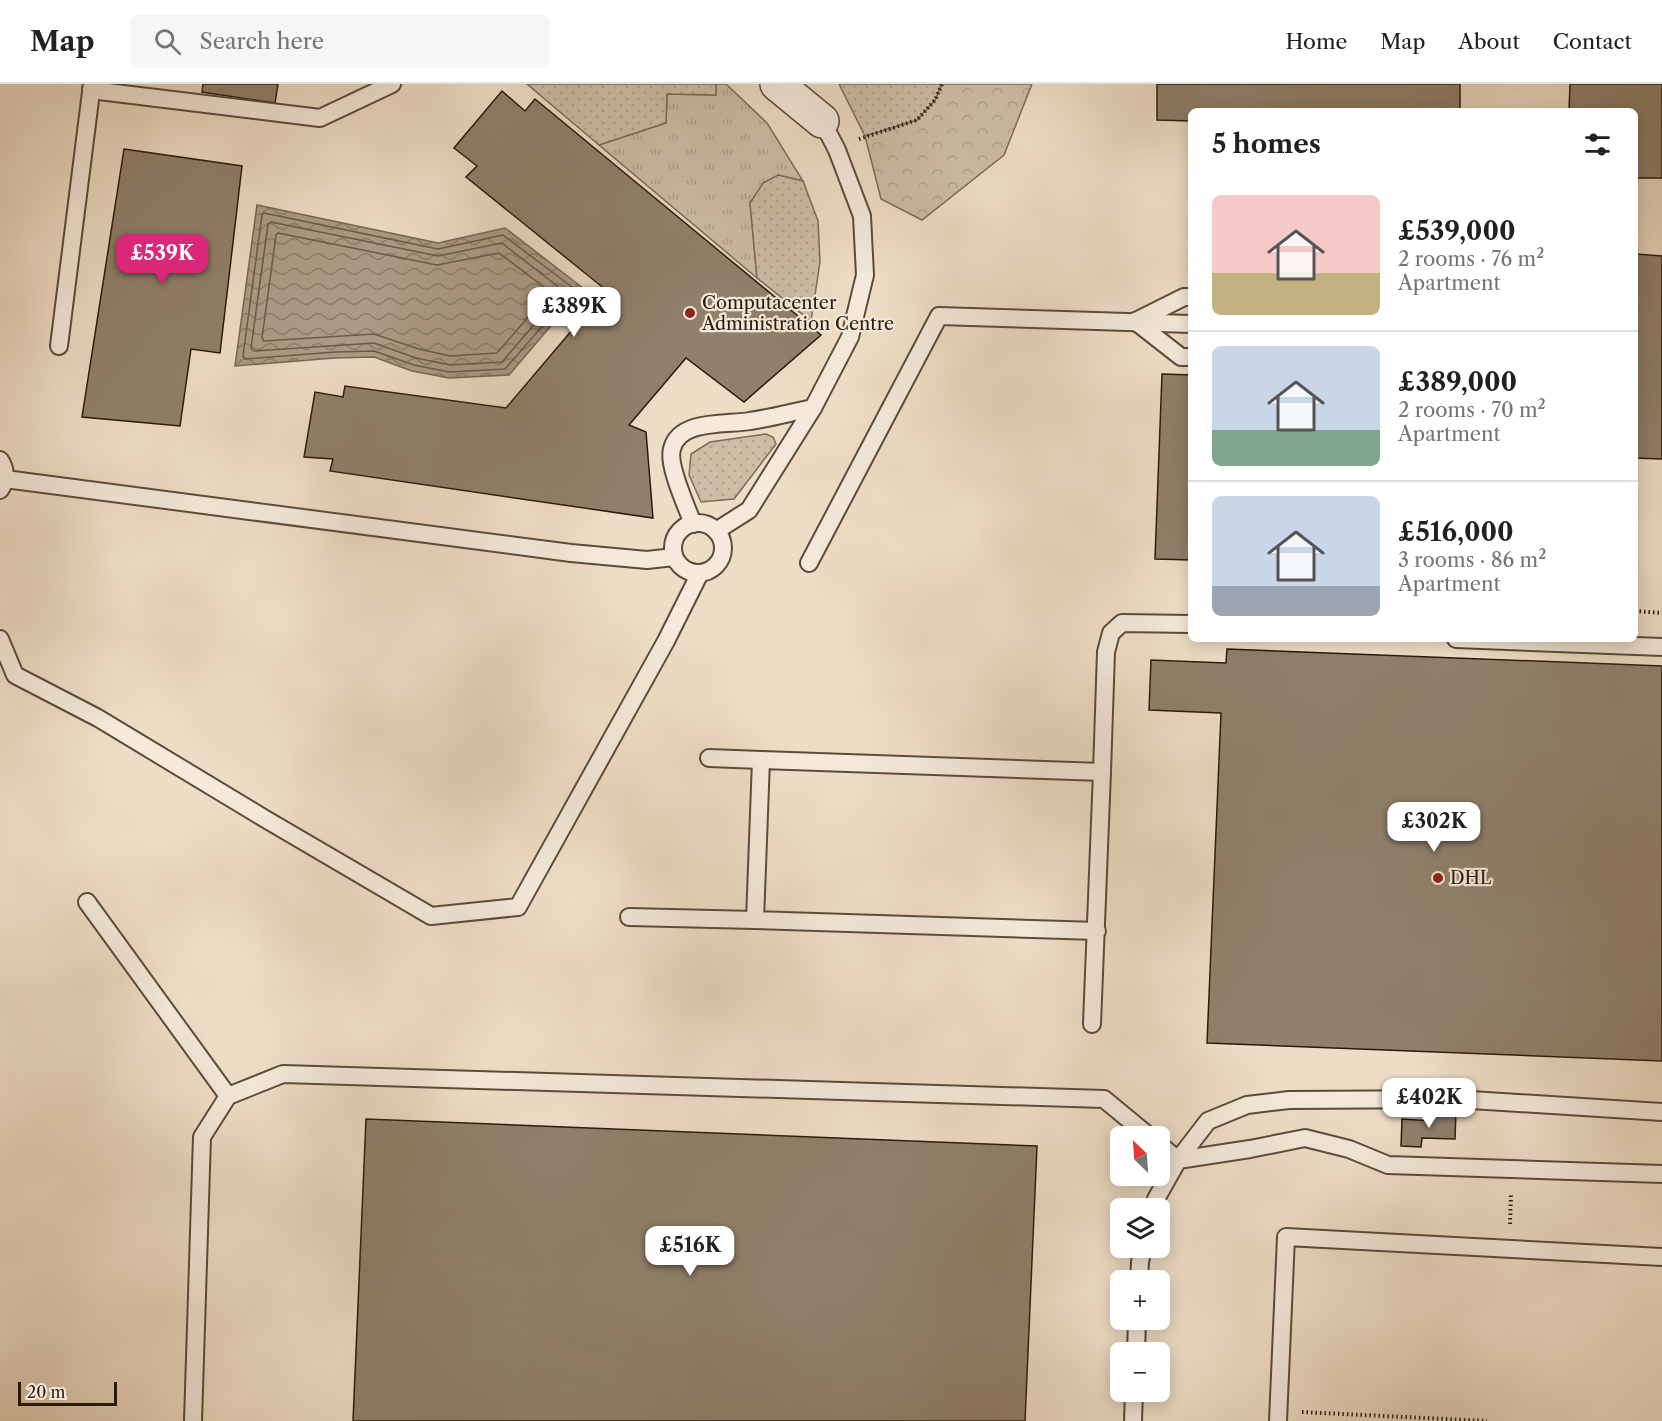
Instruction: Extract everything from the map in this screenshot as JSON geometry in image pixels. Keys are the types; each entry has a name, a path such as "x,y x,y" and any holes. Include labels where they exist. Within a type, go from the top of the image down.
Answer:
{"street":[{"path":"777,84 822,121"},
{"path":"813,84 822,121"}],"lane":[{"path":"59,346 91,87 320,118 387,85"},
{"path":"716,531 749,510 813,408 850,337 865,275 862,216 837,150 822,121"},
{"path":"1135,321 1188,297"},
{"path":"809,563 939,316 1188,324"},
{"path":"1135,321 1181,357 1188,357"},
{"path":"693,524 675,476 671,450 677,438 688,430 709,424 748,422 813,408"},
{"path":"0,460 5,469 2,484 572,553 647,560 674,557"},
{"path":"693,524 702,524 716,531 723,545 723,553 715,567 700,573 685,570 674,557 674,540 685,527 693,524"},
{"path":"0,639 15,675 98,718 431,916 518,907 666,641 700,573"},
{"path":"1092,1024 1106,652 1111,633 1122,622 1188,624"},
{"path":"1533,642 1662,647"},
{"path":"709,758 1102,771"},
{"path":"755,920 761,760"},
{"path":"87,902 228,1096"},
{"path":"629,917 1097,931"},
{"path":"193,1421 202,1137 228,1096 283,1074 1104,1099 1137,1126"},
{"path":"1157,1198 1178,1160 1208,1122 1247,1105 1289,1100 1455,1099 1662,1112"},
{"path":"1170,1153 1178,1160 1250,1149 1305,1137 1349,1149 1388,1165 1662,1174"},
{"path":"1278,1416 1286,1237 1662,1257"},
{"path":"1133,1421 1134,1402"}],"path":[{"path":"837,150 865,136 917,120 934,100 942,84"},
{"path":"1638,611 1662,613"},
{"path":"1510,1249 1511,1191"},
{"path":"1278,1416 1487,1421"}],"green space":[{"path":"527,84 716,84 716,95 667,94 666,123 599,145"},
{"path":"716,84 726,84 767,123 803,181 778,175 750,202 757,278 599,145 666,123 667,94 716,95"},
{"path":"839,84 942,84 935,100 917,120 865,136"},
{"path":"942,84 1032,84 1004,155 922,220 881,199 865,136 917,120 935,100"},
{"path":"778,175 803,181 818,221 820,262 811,321 757,278 750,203 763,183"},
{"path":"766,434 773,437 776,444 734,499 701,502 689,475 691,454 710,442"}],"water":[{"path":"257,205 438,243 505,228 583,288 509,375 449,378 412,371 374,357 235,366"}],"building":[{"path":"203,84 278,84 275,103 202,92"},
{"path":"1157,84 1460,84 1460,108 1188,108 1188,121 1157,120"},
{"path":"1570,84 1662,84 1662,178 1638,178 1638,108 1569,108"},
{"name":"Computacenter Administration Centre","path":"502,91 525,111 535,99 821,335 744,402 686,358 629,425 646,432 653,518 330,471 333,459 304,457 315,392 343,397 345,386 506,408 606,290 466,177 477,166 454,148"},
{"path":"124,149 242,166 220,353 191,349 180,426 82,417"},
{"path":"1638,254 1662,256 1662,459 1638,458"},
{"path":"1162,374 1188,375 1188,560 1155,559"},
{"name":"DHL","path":"1227,649 1662,666 1662,1061 1207,1043 1221,713 1149,710 1151,660 1226,663"},
{"path":"1434,1111 1456,1112 1455,1139 1422,1138 1421,1147 1401,1146 1402,1119 1433,1121"},
{"path":"366,1119 1037,1146 1025,1421 353,1421"}],"place":[{"name":"Computacenter Administration Centre","path":"690,313"},
{"name":"DHL","path":"1438,878"}]}
